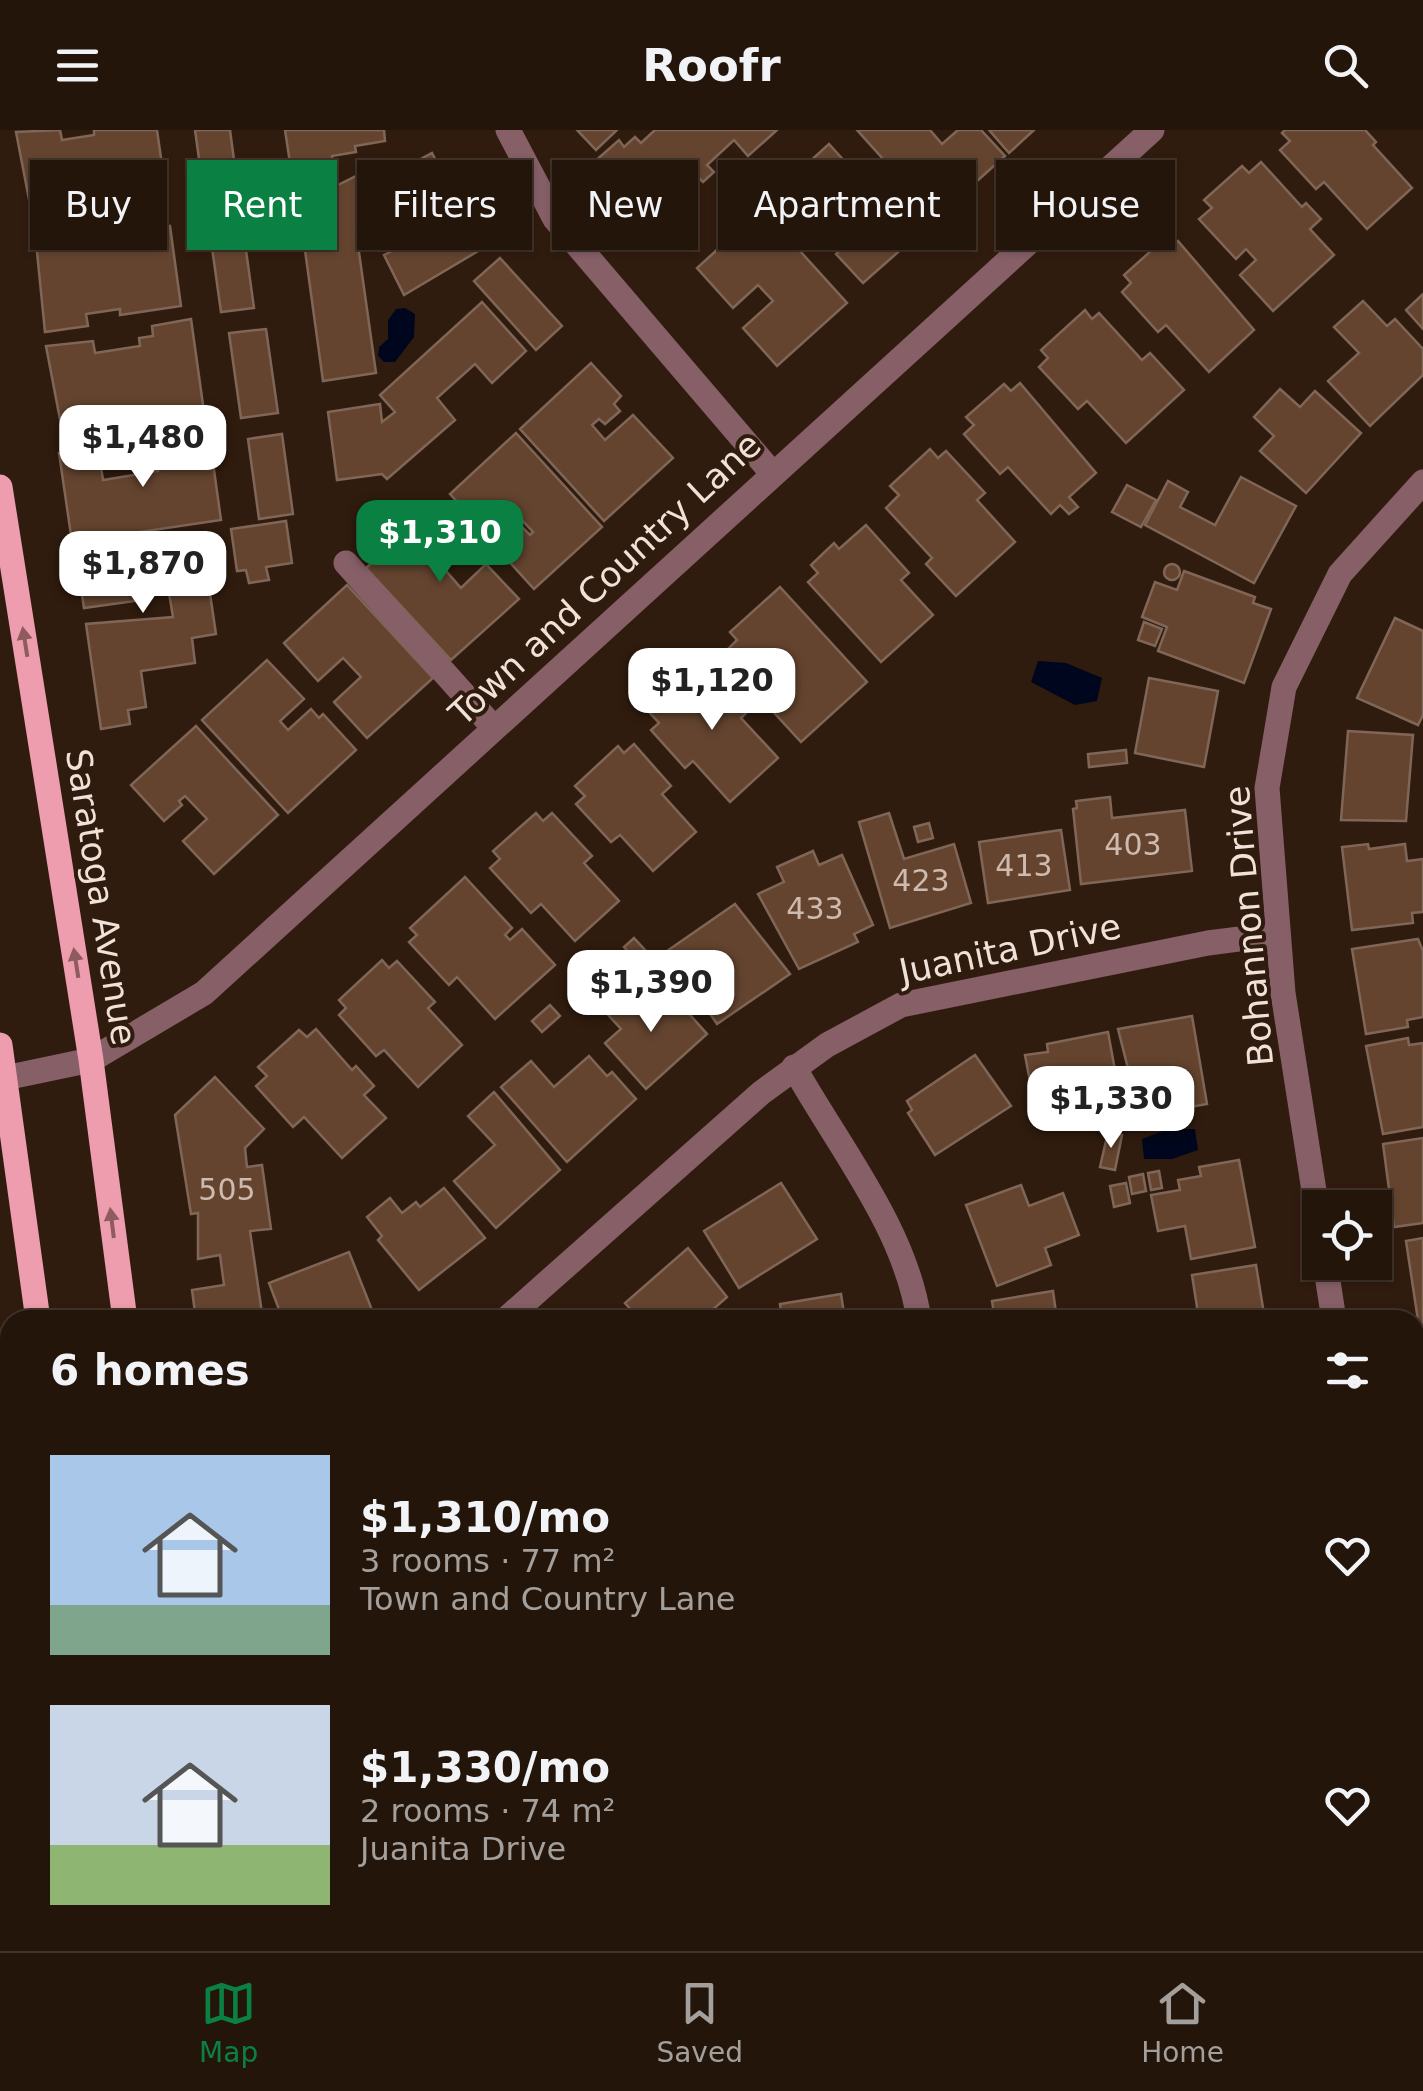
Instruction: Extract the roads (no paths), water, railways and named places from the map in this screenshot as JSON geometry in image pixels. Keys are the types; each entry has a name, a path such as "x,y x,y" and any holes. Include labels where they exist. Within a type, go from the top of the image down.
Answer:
{"main road":[{"name":"Saratoga Avenue","path":"0,487 91,1060 124,1310"},
{"path":"0,1045 37,1310"}],"street":[{"path":"508,130 555,219 772,473"},
{"name":"Town and Country Lane","path":"2,1078 91,1060 204,993 1152,130"},
{"name":"Bohannon Drive","path":"1314,1190 1278,934 1267,788 1284,687 1340,574 1423,482"},
{"path":"346,562 494,728"},
{"name":"Juanita Drive","path":"517,1310 794,1067 901,1004 1208,943 1278,934"},
{"path":"794,1067 880,1214 915,1294 917,1310"},
{"path":"1328,1280 1332,1310"}],"water":[{"path":"405,308 415,314 414,337 395,362 384,362 378,356 379,347 388,339 388,320 396,309"},
{"path":"1038,661 1066,663 1102,678 1097,701 1075,705 1031,682"},
{"path":"1168,1129 1195,1129 1198,1150 1172,1159 1144,1159 1142,1139"}]}
